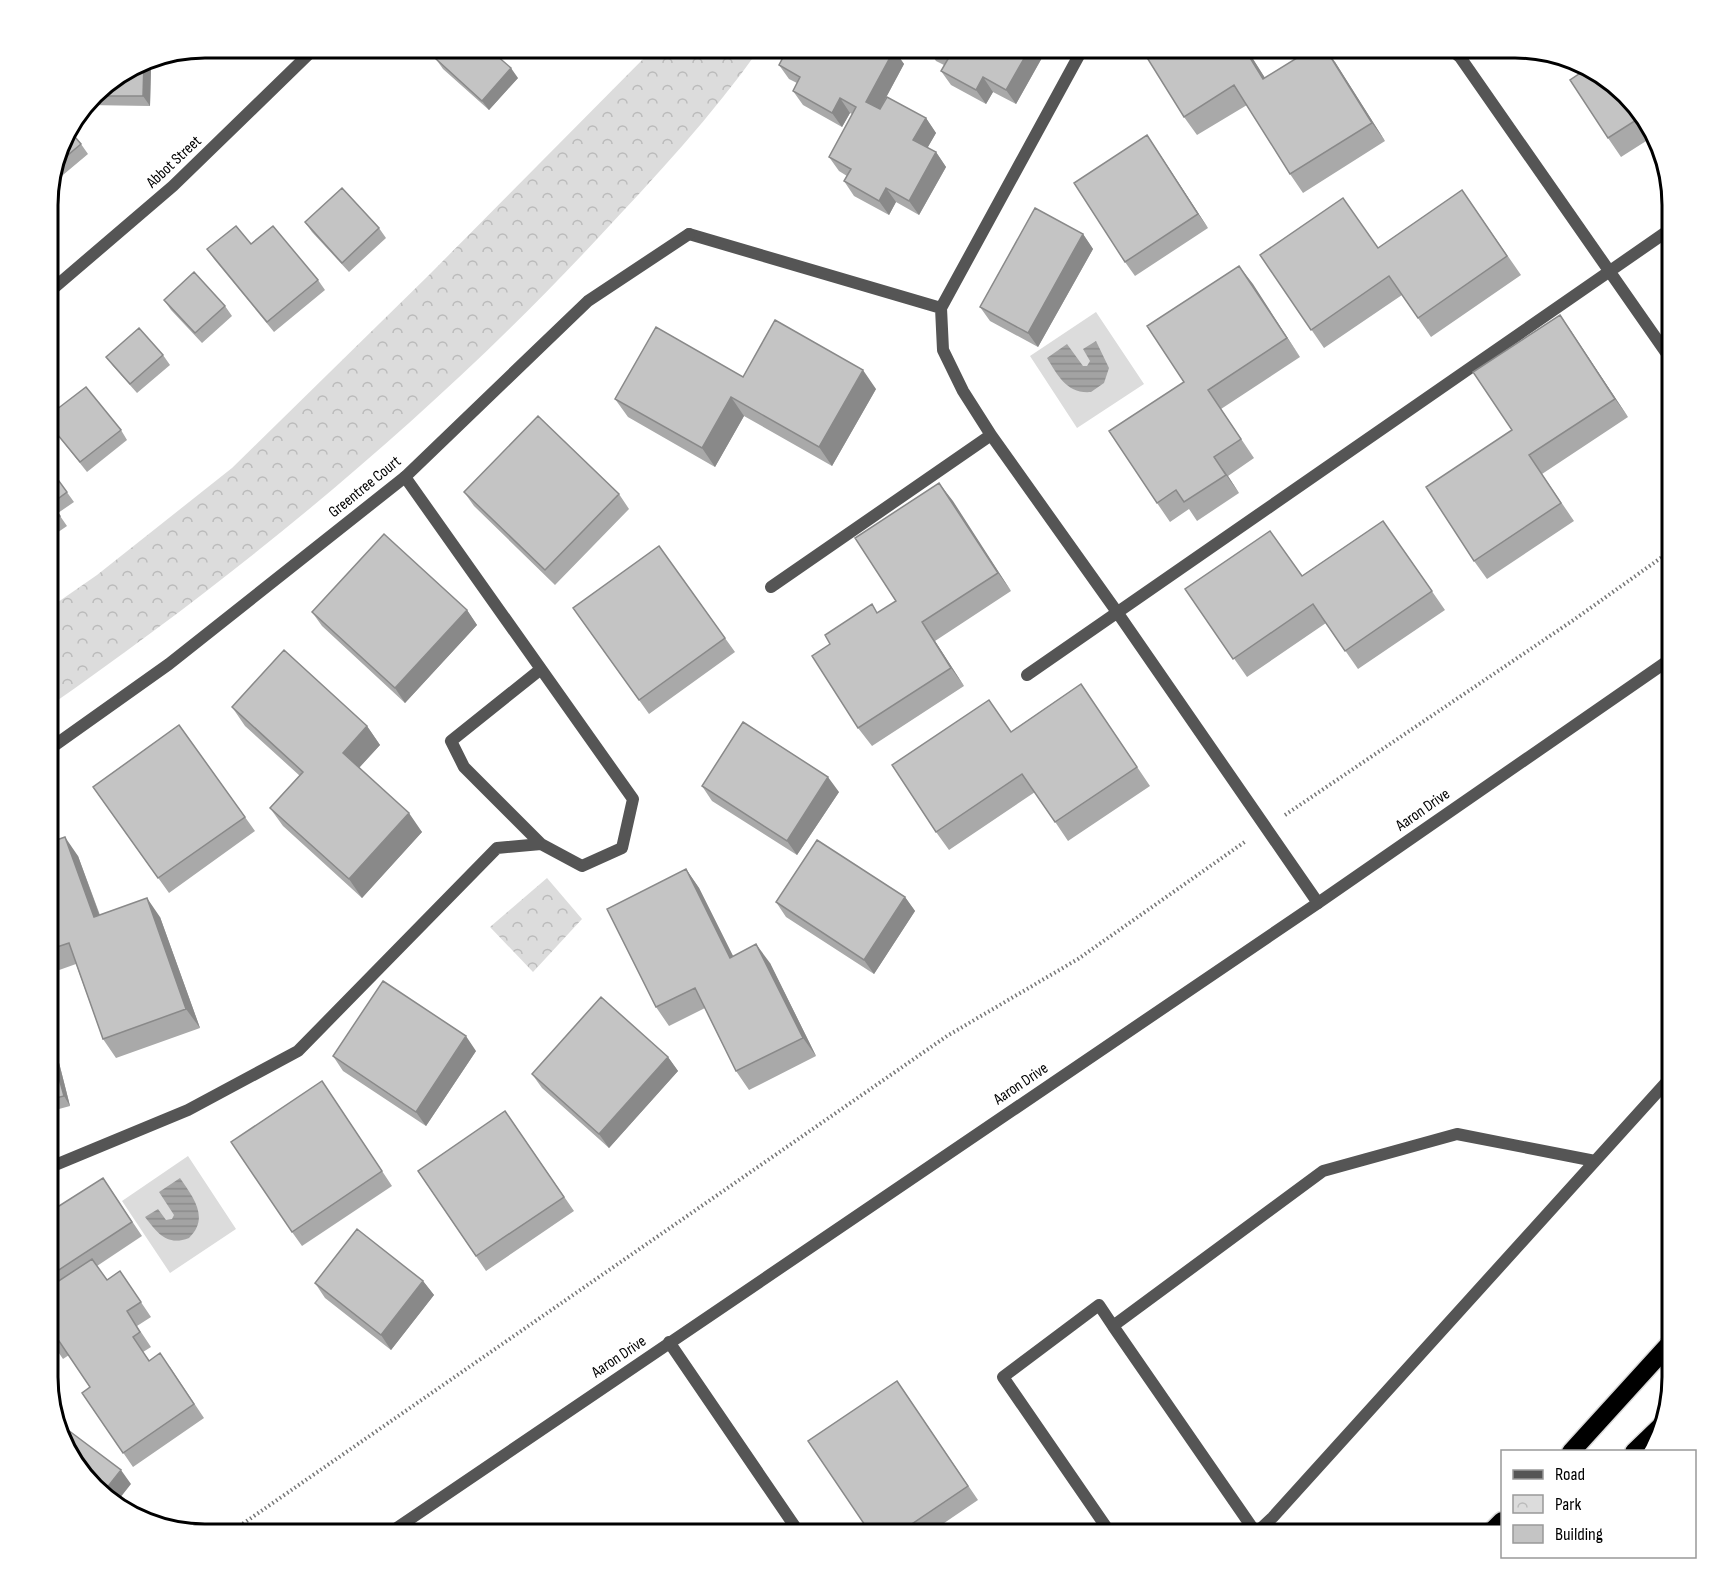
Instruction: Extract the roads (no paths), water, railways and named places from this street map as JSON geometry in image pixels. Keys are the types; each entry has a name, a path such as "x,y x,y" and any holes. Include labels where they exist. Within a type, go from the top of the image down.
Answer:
{"highway":[{"path":"1573,1450 1662,1352"},
{"path":"1636,1450 1647,1439"}],"street":[{"name":"Abbot Street","path":"59,284 173,186 305,58"},
{"path":"1078,58 941,308 943,350 963,391 991,435 1117,612 1318,903"},
{"path":"1461,58 1661,346"},
{"name":"Greentree Court","path":"59,742 170,664 405,477 588,301 689,234 941,308"},
{"path":"1027,675 1661,236"},
{"path":"771,587 991,435"},
{"path":"405,477 541,669 633,799 622,848 582,866 541,844 464,767 451,741 541,669"},
{"name":"Aaron Drive","path":"403,1524 1318,903 1661,665"},
{"path":"59,1163 188,1110 298,1051 497,848 541,844"},
{"path":"1265,1524 1662,1087"},
{"path":"1113,1326 1323,1171 1457,1134 1595,1161"},
{"path":"1104,1524 1003,1377 1099,1305 1249,1524"},
{"path":"669,1342 793,1524"}]}
